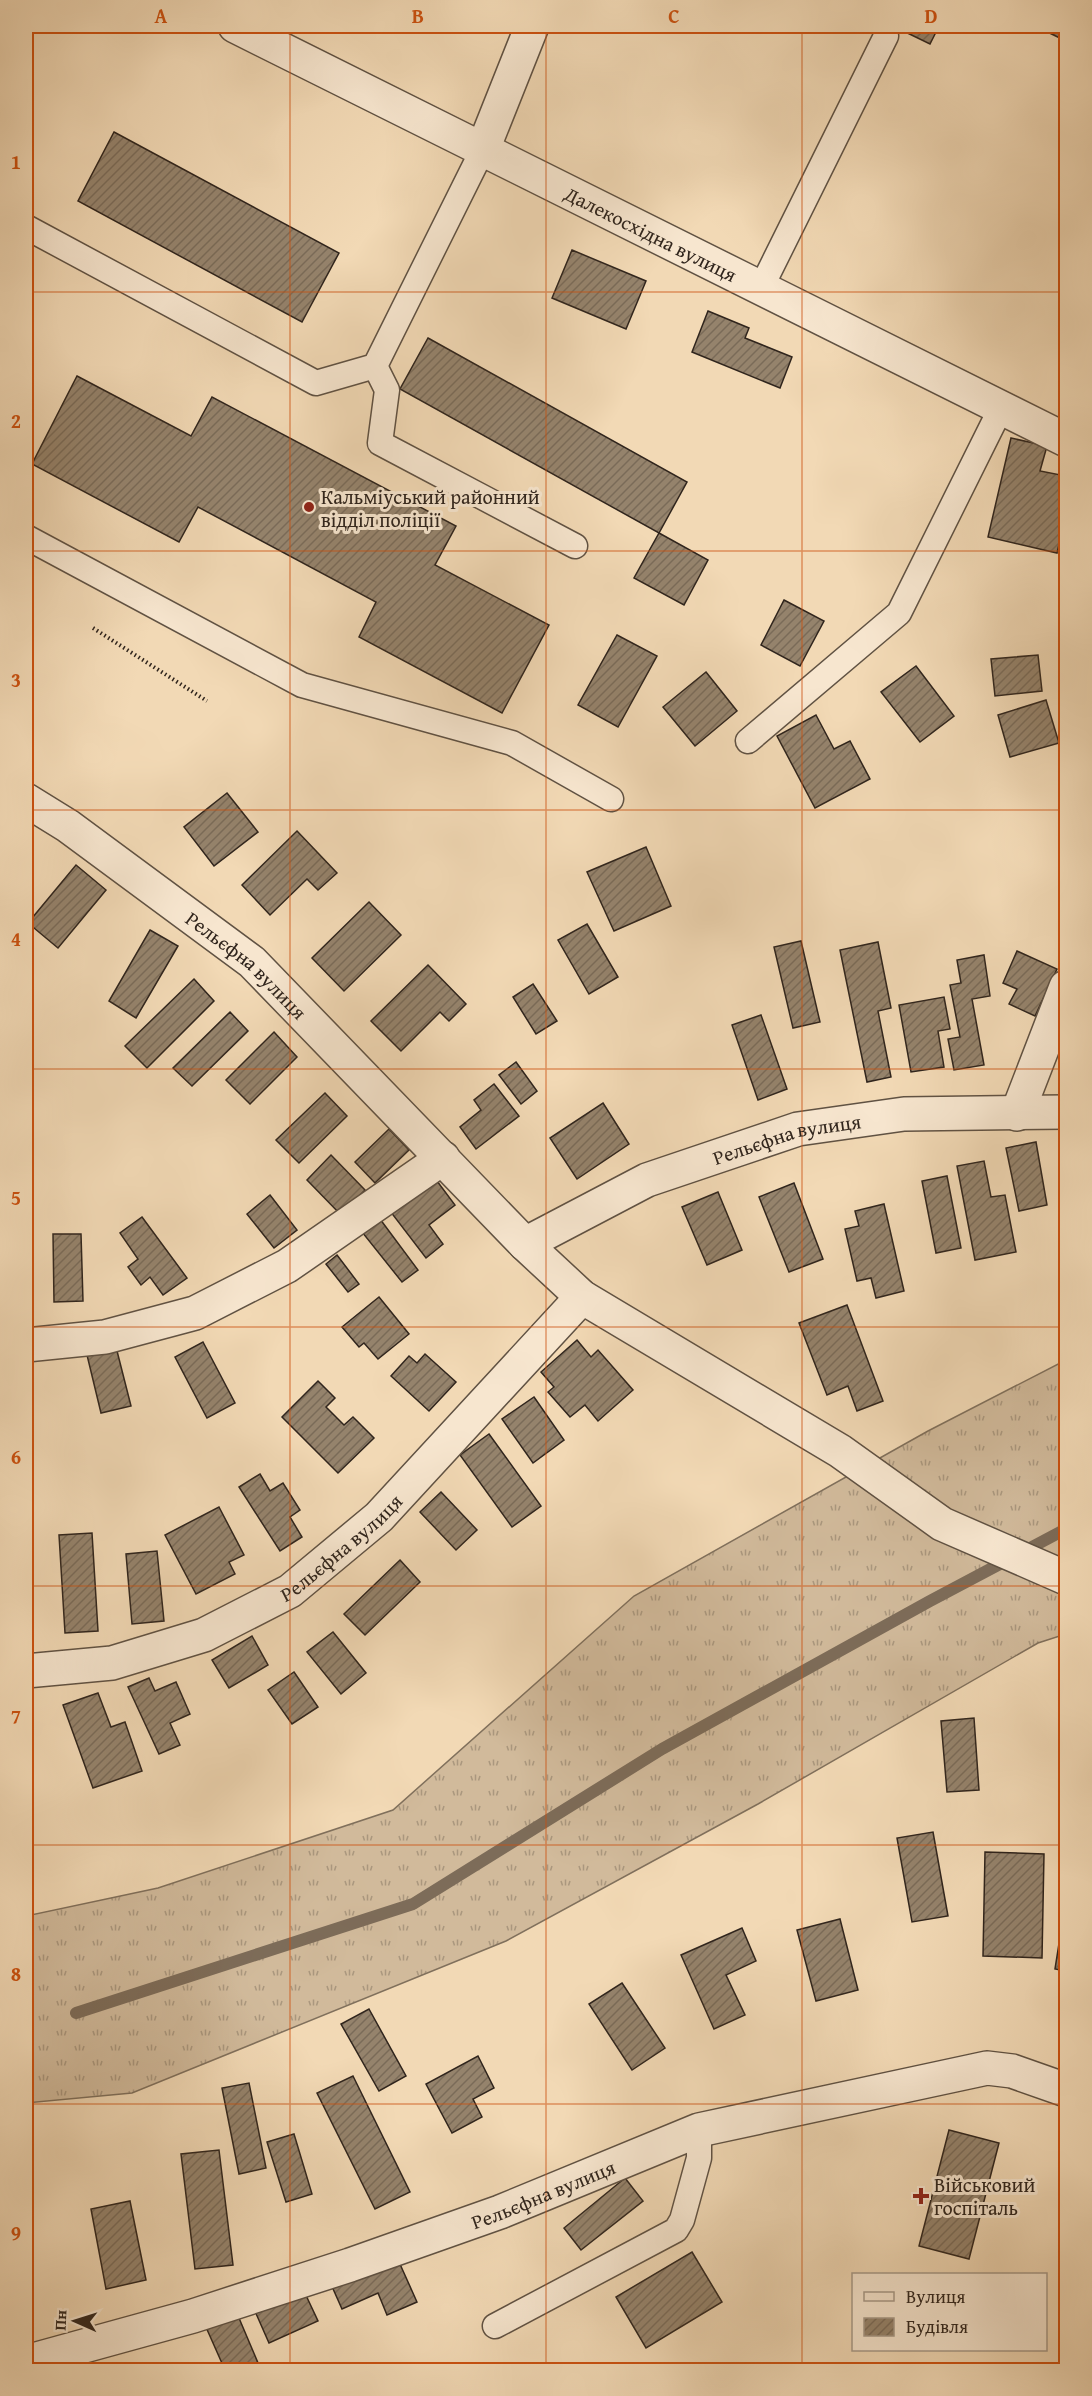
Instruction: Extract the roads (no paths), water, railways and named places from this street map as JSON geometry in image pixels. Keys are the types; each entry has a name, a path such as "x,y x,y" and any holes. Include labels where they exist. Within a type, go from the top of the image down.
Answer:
{"street":[{"name":"Далекосхідна вулиця","path":"235,26 1066,440"},
{"path":"483,149 532,26"},
{"name":"Рельєфна вулиця","path":"26,800 68,826 252,962 525,1244 582,1297 840,1451 942,1524 1066,1578"},
{"path":"1017,1114 1066,987"},
{"name":"Рельєфна вулиця","path":"525,1244 647,1180 798,1129 904,1114 1066,1112"},
{"path":"26,1345 105,1337 195,1313 287,1266 443,1158"},
{"name":"Рельєфна вулиця","path":"26,1671 112,1662 204,1635 290,1591 379,1517 582,1297"},
{"name":"Рельєфна вулиця","path":"26,2362 193,2316 350,2265 500,2212 699,2130 987,2068 1012,2071 1066,2090"}],"lane":[{"path":"761,288 886,36"},
{"path":"26,229 316,383 375,366 483,149"},
{"path":"375,366 387,390 380,443 575,546"},
{"path":"748,741 899,613 1001,408"},
{"path":"26,537 302,685 512,743 611,799"},
{"path":"495,2326 676,2230 682,2220 699,2158 699,2130"}],"waterway":[{"path":"76,2013 413,1904 662,1749 930,1601 1066,1529"}],"place":[{"name":"Кальміуський районний відділ поліції","path":"309,507"},
{"name":"Військовий госпіталь","path":"921,2196"}]}
